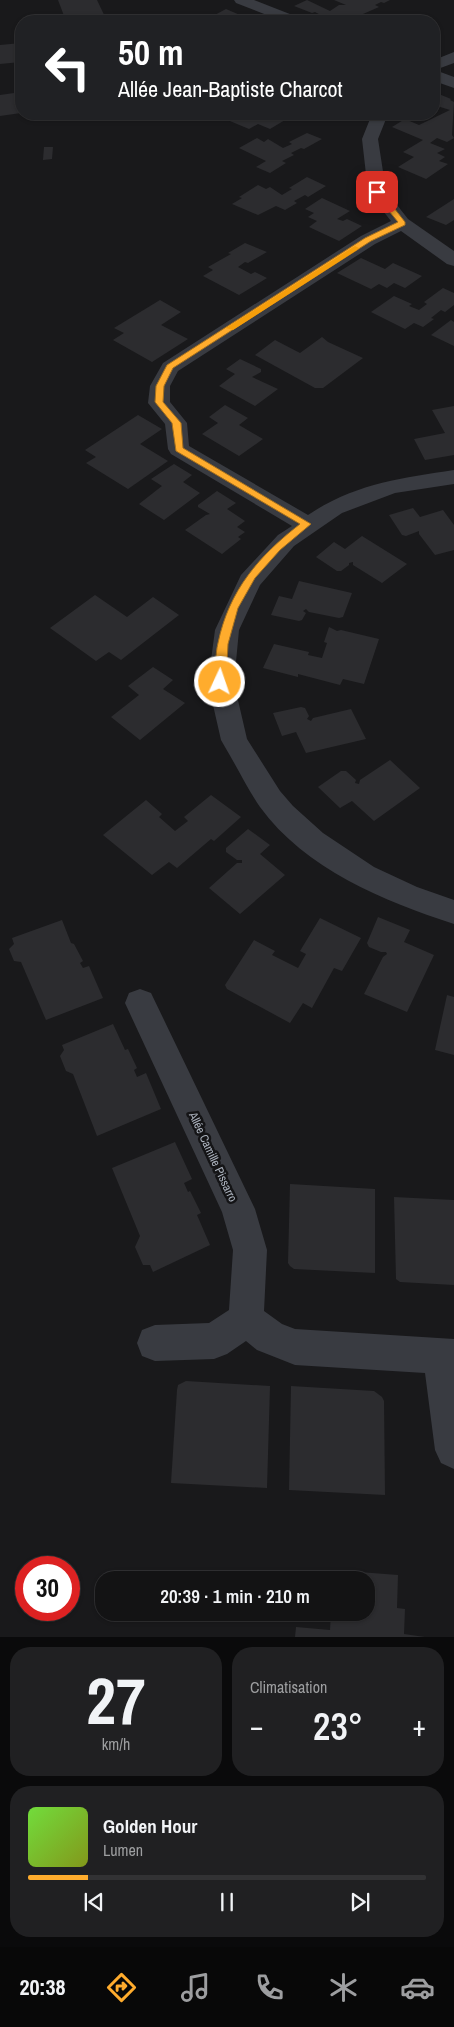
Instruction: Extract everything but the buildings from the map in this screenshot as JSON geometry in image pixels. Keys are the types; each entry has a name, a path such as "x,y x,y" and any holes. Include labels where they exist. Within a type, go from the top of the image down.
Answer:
{"street":[{"path":"241,0 279,15"},
{"path":"263,9 281,0"},
{"path":"440,63 454,57"},
{"path":"440,77 454,83"},
{"path":"378,120 370,139 377,192 402,223 454,260"},
{"path":"306,524 179,449 176,423 159,402 160,386 170,367 368,240 402,223"},
{"path":"454,477 423,480 381,490 342,505 306,524 276,548 251,576 233,608 223,644 220,682 227,721 244,761 270,799 305,835 350,867 401,894 454,912"},
{"name":"Allée Camille Pissarro","path":"140,1003 238,1209 250,1250 246,1320"},
{"path":"155,1342 214,1341 246,1320 270,1336 295,1347 448,1357 454,1450"}],"slow traffic":[{"path":"230,328 355,248"}],"route":[{"path":"220,682 223,644 233,608 251,576 276,548 306,524 179,449 176,423 159,402 160,386 170,367 368,240 402,223 377,192"}]}
